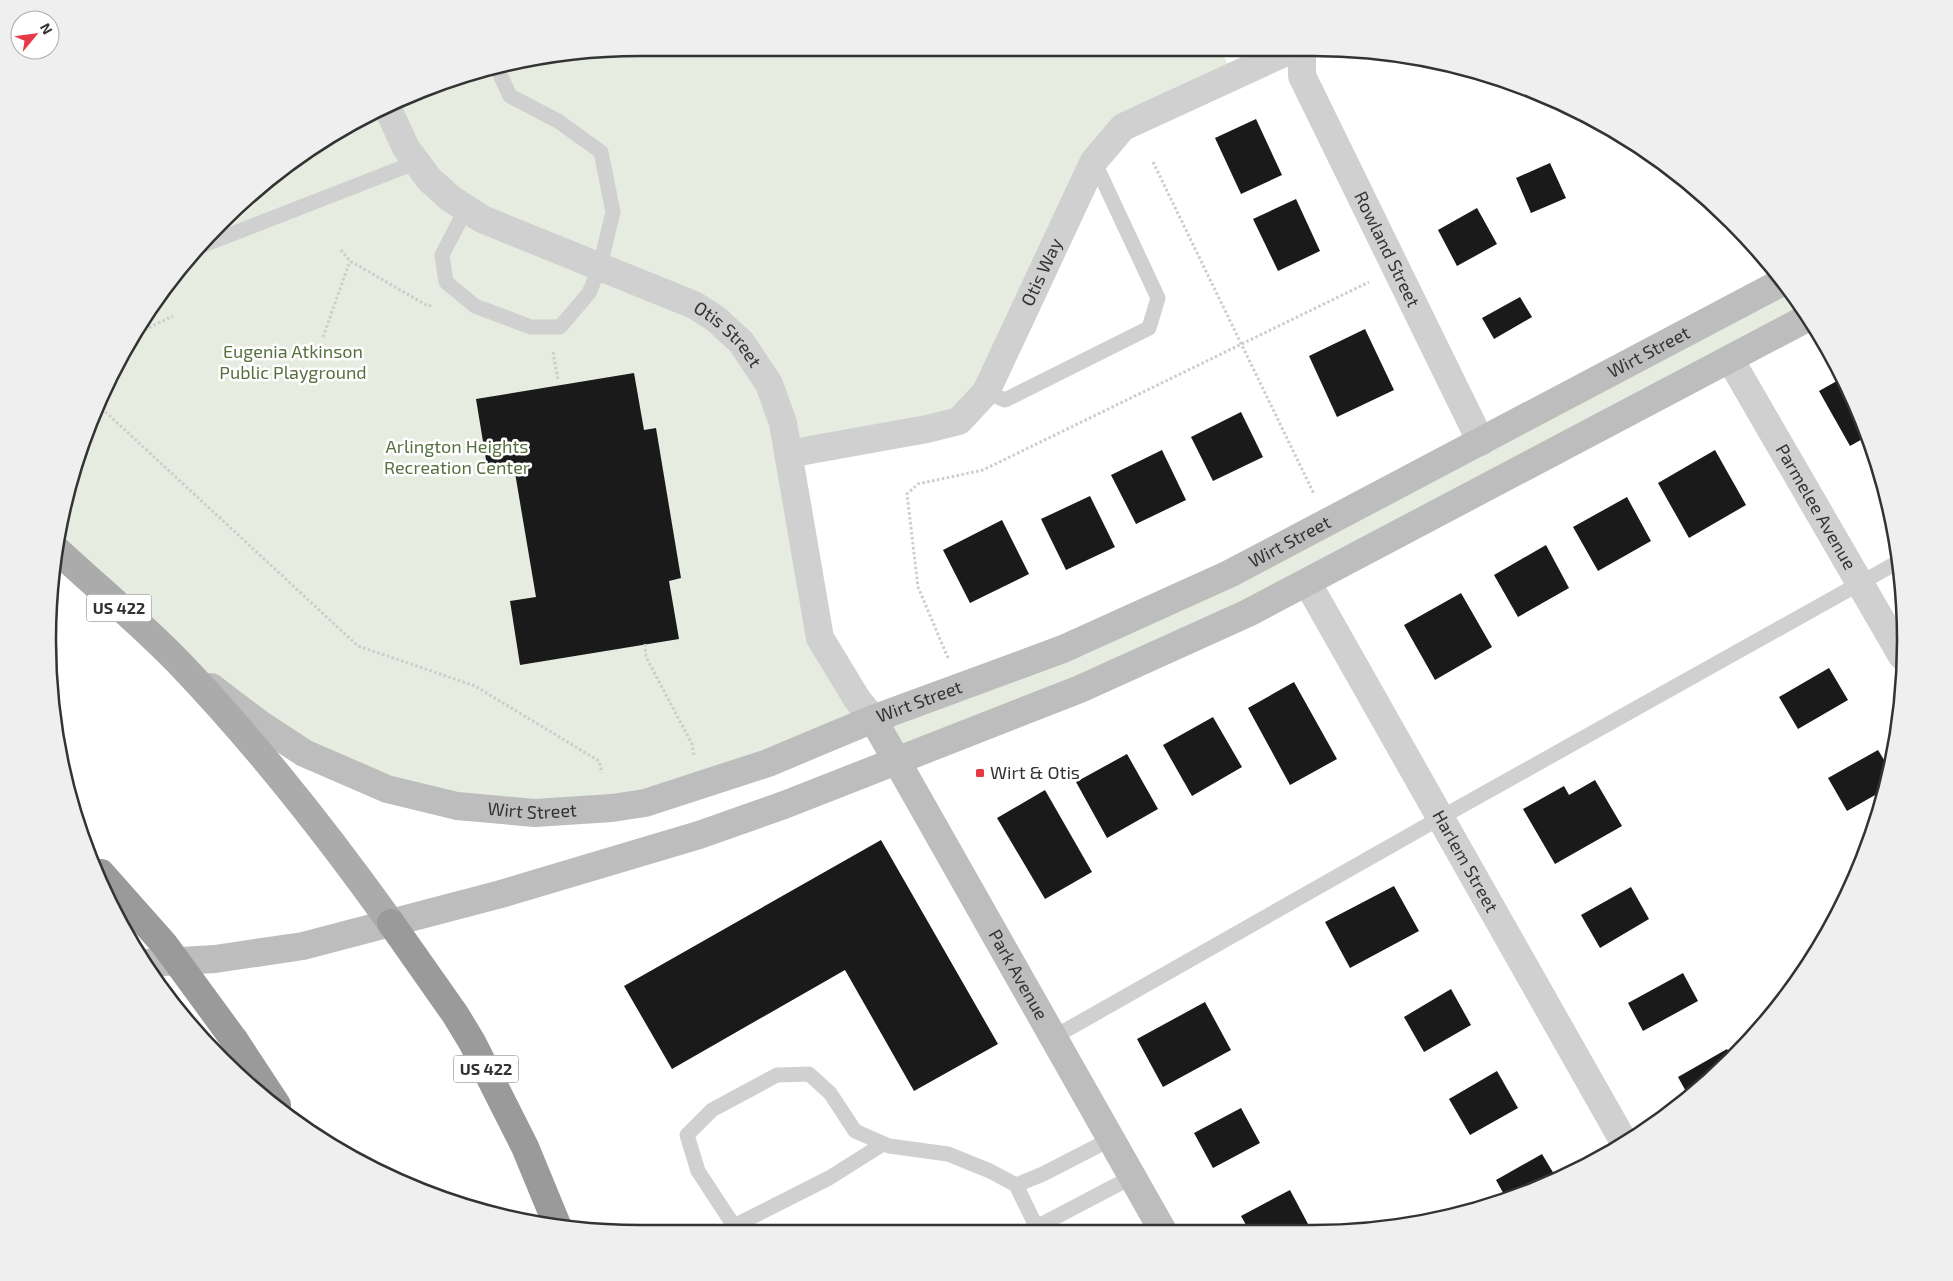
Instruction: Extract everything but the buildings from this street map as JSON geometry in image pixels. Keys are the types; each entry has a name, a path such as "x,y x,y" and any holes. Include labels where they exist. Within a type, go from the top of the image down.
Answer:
{"highway":[{"path":"109,883 164,944 235,1041 268,1091"},
{"name":"US 422","path":"391,923 455,1014 472,1042 525,1147 554,1218"}],"main road":[{"name":"Wirt Street","path":"62,555 182,666 260,724 304,753 378,786 457,806 535,813 612,808 645,803 768,763 873,719 1063,649 1194,590 1481,442 1776,285"},
{"path":"153,963 215,959 303,946 501,894 699,835 896,762 1080,689 1248,613 1801,321"},
{"name":"US 422","path":"182,666 300,800 391,923"},
{"name":"Park Avenue","path":"873,719 1160,1225"}],"street":[{"name":"Otis Way","path":"788,454 927,430 959,421 986,392 1094,161 1123,127 1291,56"},
{"name":"Rowland Street","path":"1297,56 1302,76 1481,442"},
{"name":"Otis Street","path":"390,113 406,148 429,179 450,198 466,209 482,219 511,232 694,305 716,319 741,342 769,384 783,424 820,638 857,698 873,719"},
{"name":"Parmelee Avenue","path":"1730,359 1897,647"},
{"name":"Harlem Street","path":"1307,582 1621,1136"}],"lane":[{"path":"466,209 442,255 446,282 476,306 531,326 560,326 589,293 600,266 613,212 601,152 558,121 510,96 500,74"},
{"path":"986,392 1005,400 1149,328 1158,298 1094,161"},
{"path":"214,241 416,162"},
{"path":"1054,1037 1440,818 1892,565"},
{"path":"733,1225 698,1171 687,1135 712,1110 777,1074 809,1074 830,1093 855,1131 883,1144 948,1154 990,1171 1016,1185 1031,1225"},
{"path":"1016,1185 1043,1174 1111,1139"},
{"path":"736,1225 829,1178 883,1144"},
{"path":"1038,1225 1132,1177"}],"path":[{"path":"1152,162 1314,494"},
{"path":"341,250 350,261 428,306 439,303"},
{"path":"323,337 350,261"},
{"path":"949,661 918,587 906,494 918,484 983,470 1371,281"},
{"path":"147,329 173,316"},
{"path":"551,344 558,380"},
{"path":"104,411 358,646 475,686 599,761 602,773"},
{"path":"645,644 646,657 692,744 695,757"}],"green space":[{"name":"Arlington Heights Recreation Center","path":"640,56 1224,56 1234,76 1123,127 959,421 789,454 820,638 873,719 645,803 457,806 260,724 63,555 76,489 87,453 117,382 155,316 201,255 227,227 255,201 316,155 382,117 453,87 527,67 564,61"},
{"path":"1776,285 1801,321 1500,481 896,762 873,719 1063,649"}],"place":[{"name":"Wirt & Otis","path":"980,773"}],"park label":[{"name":"Eugenia Atkinson Public Playground","path":"293,362"}]}
